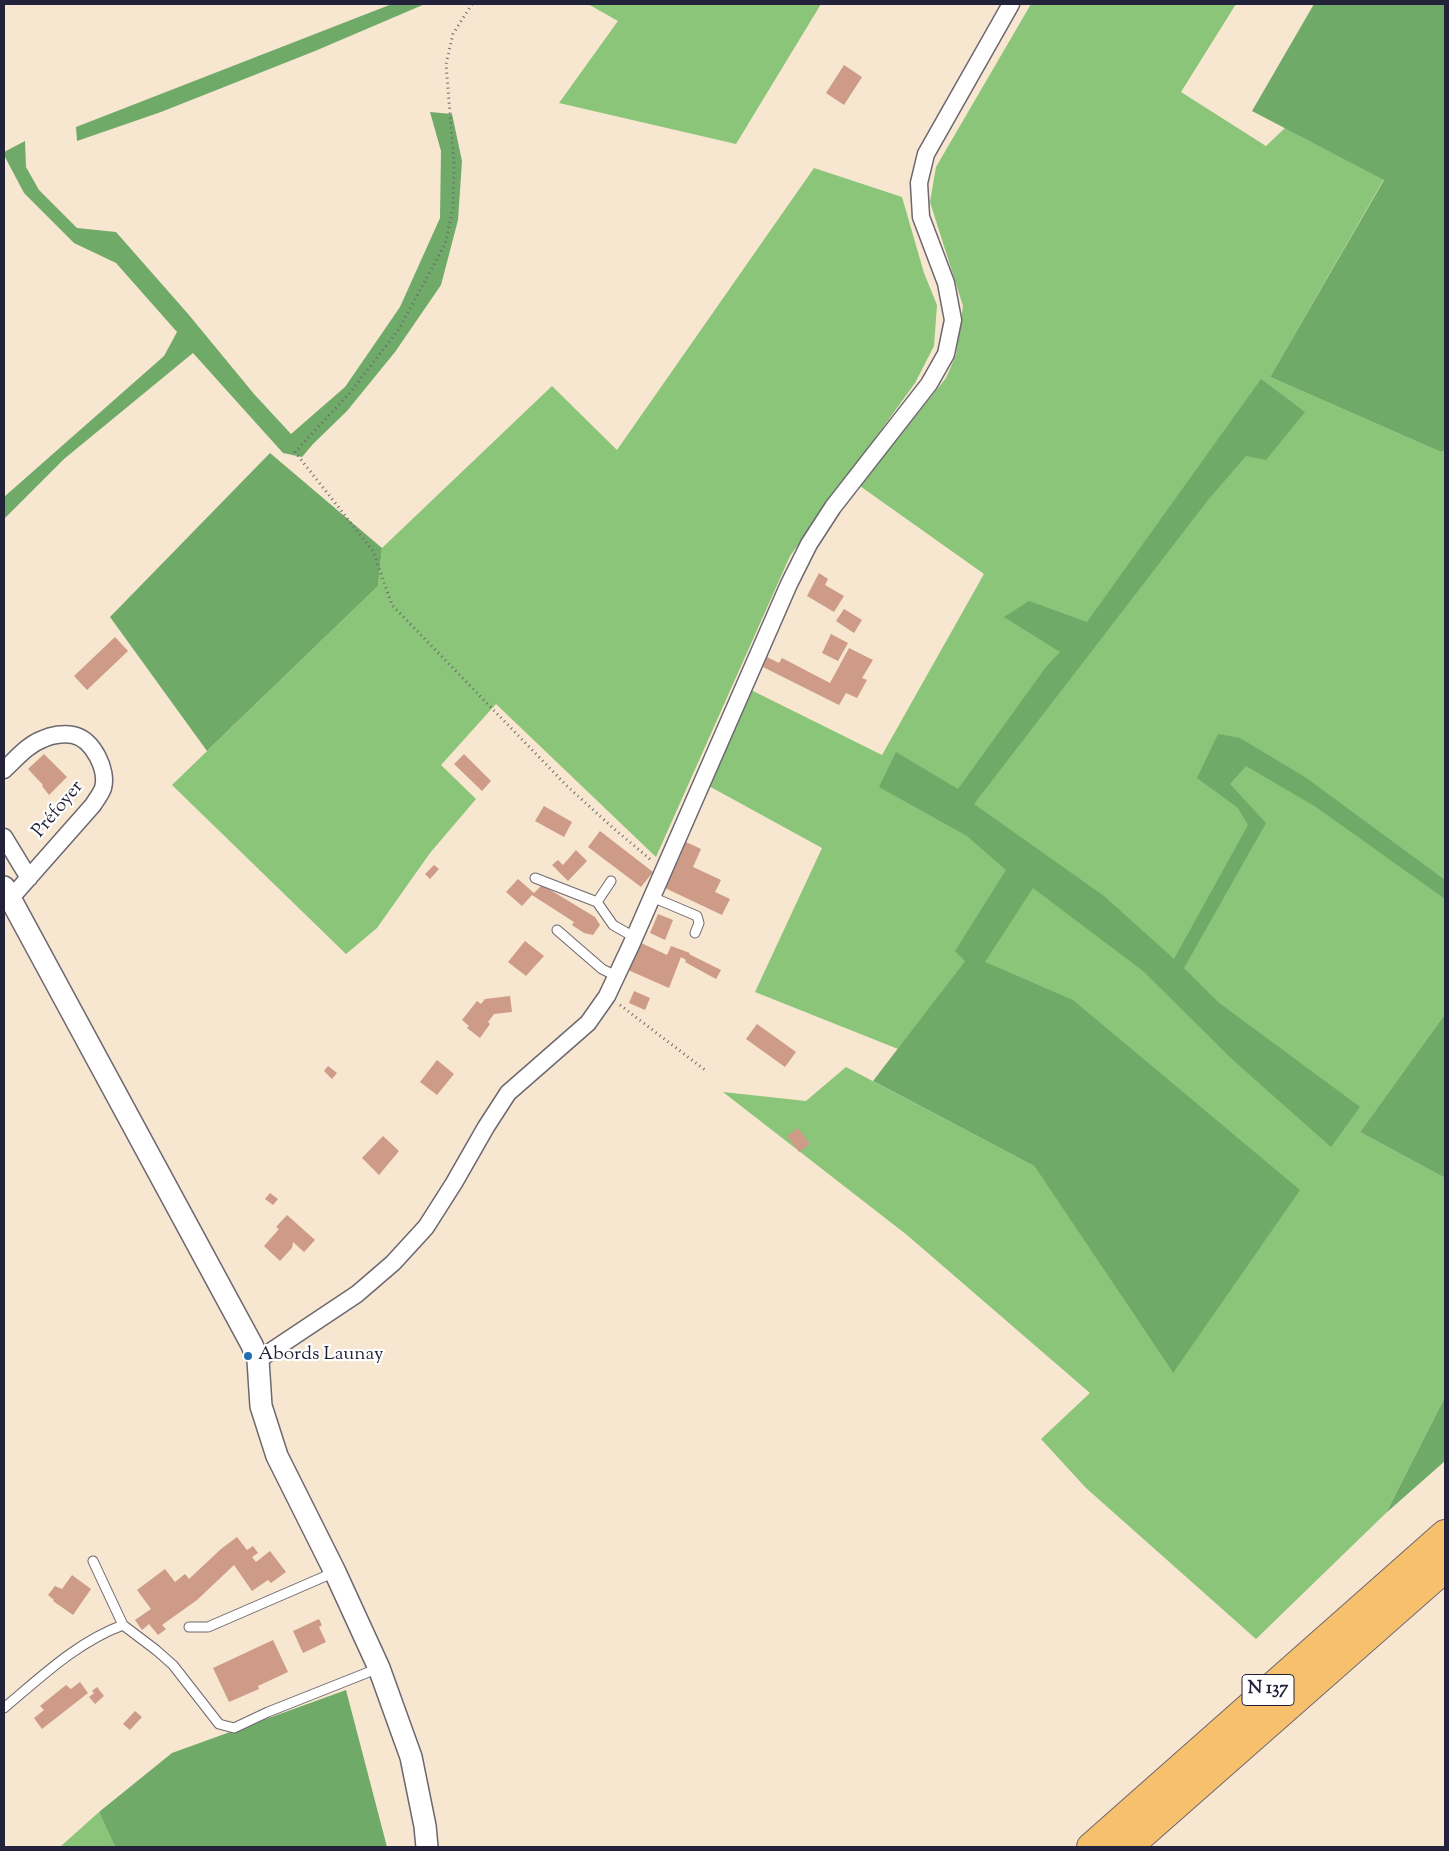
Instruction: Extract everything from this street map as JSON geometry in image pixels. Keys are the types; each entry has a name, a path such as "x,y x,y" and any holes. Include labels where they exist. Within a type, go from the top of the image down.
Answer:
{"highway":[{"name":"N 137","path":"1091,1847 1445,1534"},
{"name":"N 137","path":"1128,1847 1445,1568"}],"street":[{"path":"258,1360 357,1294 393,1263 426,1227 508,1093 588,1023 607,996 789,584 809,544 833,507 929,384 946,354 953,320 946,283 921,217 919,183 926,154 1011,4"},
{"name":"Préfoyer","path":"4,770 27,748 42,739 74,735 88,745 98,758 102,769 103,789 93,805 29,878 7,893"},
{"name":"Préfoyer","path":"4,837 29,878"},
{"path":"7,893 252,1345 258,1360 261,1406 277,1456 335,1572 378,1668 411,1758 425,1826 427,1847"}],"lane":[{"path":"535,878 597,902 613,925 634,937"},
{"path":"597,902 611,882"},
{"path":"652,897 697,916 699,923 695,933"},
{"path":"557,930 602,969 616,976"},
{"path":"93,1561 123,1625 174,1665 219,1724 234,1728 268,1712 378,1668"},
{"path":"189,1627 208,1627 335,1572"},
{"path":"4,1708 75,1651 104,1632 123,1625"}],"path":[{"path":"472,4 454,34 446,64 454,163 453,208 445,244 398,329 349,394 294,452 373,551 392,605 568,786 612,827 664,870"},
{"path":"607,996 705,1070"}],"green space":[{"path":"392,4 425,4 315,51 161,112 77,141 76,127"},
{"path":"588,4 821,4 736,144 559,103 618,21"},
{"path":"1031,4 1236,4 1181,92 1266,146 1285,128 1384,179 1270,377 1441,452 1445,450 1445,1014 1360,1132 1445,1178 1445,1397 1386,1513 1256,1639 1086,1488 1041,1439 1090,1393 907,1235 723,1092 806,1101 846,1067 1034,1166 1173,1373 969,956 898,1049 755,992 822,848 707,785 751,690 882,755 984,574 860,486 946,378 956,355 963,306 930,202 936,167"},
{"path":"1314,4 1445,4 1445,450 1441,452 1270,377 1384,180 1252,111"},
{"path":"430,112 452,114 462,161 458,220 441,285 395,352 347,411 302,457 283,453 193,353 64,459 4,519 4,497 164,356 177,332 116,263 74,243 24,193 4,152 25,141 26,167 39,190 77,228 116,232 189,315 254,394 291,434 345,387 400,307 440,218 441,151"},
{"path":"814,168 902,197 924,273 937,305 934,346 915,383 790,556 656,857 496,704 441,765 476,799 430,853 377,928 346,954 172,785 378,586 382,548 552,386 617,450"},
{"path":"1261,379 1305,412 1266,460 1246,456 1208,500 974,804 1104,896 1174,959 1248,825 1238,808 1197,778 1218,734 1240,738 1305,777 1445,880 1445,899 1316,807 1246,766 1230,784 1266,823 1184,968 1218,1002 1360,1107 1331,1147 1234,1061 1143,971 1033,888 985,962 1073,1000 1300,1190 1173,1373 1034,1166 873,1081 965,961 955,951 1006,870 967,836 879,787 896,752 958,789 1046,667 1060,652 1004,617 1029,601 1087,622"},
{"path":"270,453 382,548 378,586 207,751 110,617"},
{"path":"1445,1014 1445,1178 1360,1132"},
{"path":"1445,1397 1445,1461 1386,1513"},
{"path":"346,1690 387,1847 115,1847 99,1812 172,1753"},
{"path":"99,1812 115,1847 60,1847"}],"building":[{"path":"844,65 862,77 844,105 826,93"},
{"path":"819,573 828,579 825,585 844,596 834,612 807,596"},
{"path":"844,609 862,620 854,633 836,621"},
{"path":"831,634 848,643 838,661 822,653"},
{"path":"115,637 128,651 87,690 74,676"},
{"path":"849,648 873,660 862,678 867,680 857,698 846,693 839,705 763,667 767,657 779,663 782,658 830,683"},
{"path":"44,754 67,777 49,795 43,785 28,769"},
{"path":"464,754 491,781 482,791 454,764"},
{"path":"544,806 572,822 564,837 535,821"},
{"path":"600,831 653,872 641,887 588,847"},
{"path":"686,842 701,849 693,867 721,880 715,892 730,899 722,915 663,887 674,861 677,863"},
{"path":"576,850 587,861 568,881 552,865 558,860 563,865"},
{"path":"434,865 439,869 430,879 425,874"},
{"path":"518,879 534,893 542,885 595,917 600,925 593,935 584,933 572,925 574,922 532,895 522,906 506,892"},
{"path":"658,914 673,920 665,940 650,933"},
{"path":"525,941 544,956 526,976 508,962"},
{"path":"639,942 667,955 671,946 690,953 721,970 716,979 685,962 686,960 681,957 669,988 628,970"},
{"path":"634,991 650,998 645,1010 629,1003"},
{"path":"510,996 512,1012 494,1014 488,1022 490,1024 480,1038 467,1028 469,1026 462,1020 477,1001 481,1004 485,999"},
{"path":"757,1024 796,1052 785,1067 746,1039"},
{"path":"437,1060 454,1074 437,1095 420,1082"},
{"path":"328,1066 337,1073 332,1079 324,1071"},
{"path":"798,1128 810,1144 799,1152 787,1136"},
{"path":"383,1136 399,1151 379,1175 362,1158"},
{"path":"270,1193 278,1199 273,1205 265,1199"},
{"path":"287,1215 315,1240 304,1252 293,1242 292,1248 280,1261 264,1246 279,1229 276,1227"},
{"path":"237,1537 247,1550 253,1546 258,1553 252,1557 256,1562 270,1551 286,1572 271,1583 268,1580 252,1591 234,1565 197,1600 162,1625 166,1629 158,1635 149,1624 142,1630 135,1620 151,1609 137,1590 165,1569 175,1582 185,1574 189,1579 221,1549"},
{"path":"72,1575 91,1589 73,1615 53,1601 48,1595 55,1586 62,1589"},
{"path":"319,1619 322,1625 319,1627 326,1642 303,1653 293,1631"},
{"path":"273,1640 288,1672 258,1686 259,1689 229,1702 213,1668"},
{"path":"80,1682 88,1693 42,1729 34,1718 44,1710 40,1706 66,1685 71,1689"},
{"path":"97,1687 104,1696 95,1704 89,1697"},
{"path":"135,1711 142,1717 130,1730 123,1724"}],"place":[{"name":"Abords Launay","path":"248,1356"}]}
